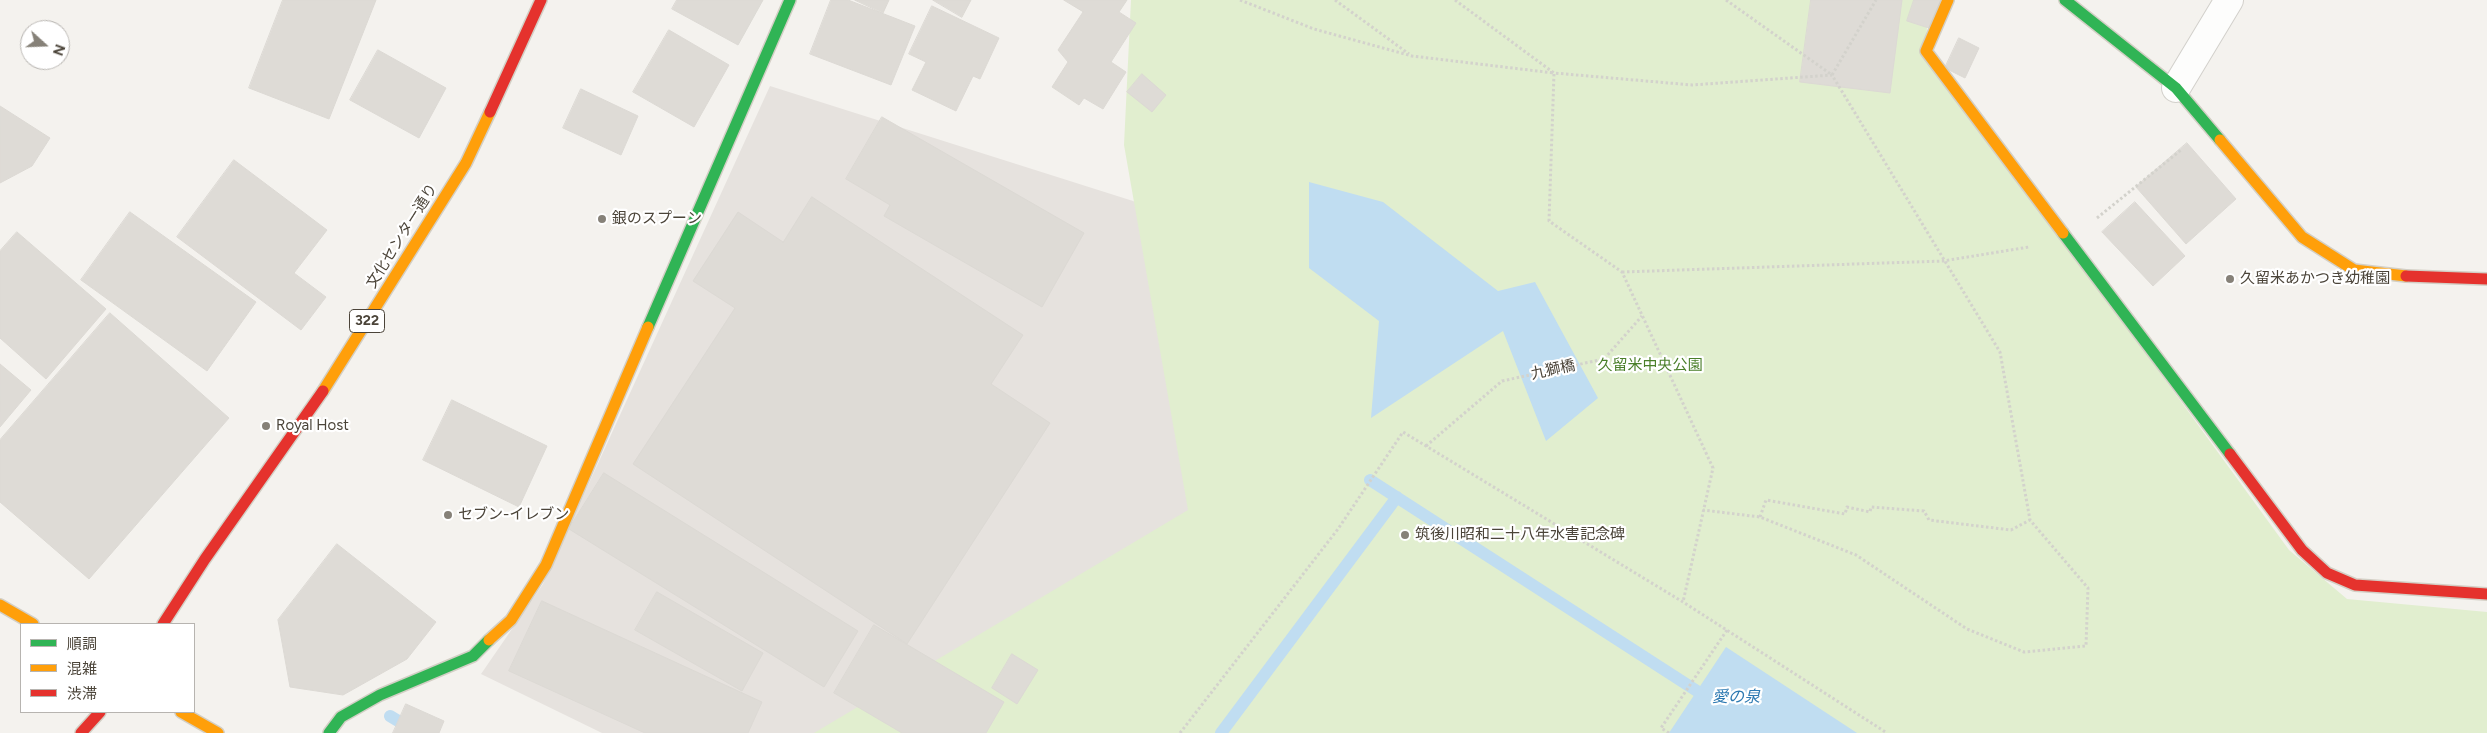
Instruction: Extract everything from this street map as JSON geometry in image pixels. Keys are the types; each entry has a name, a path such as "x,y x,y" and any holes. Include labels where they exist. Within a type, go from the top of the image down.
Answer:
{"main road":[{"name":"文化センター通り","path":"164,623 205,559 309,413 466,162 518,54 541,0"},
{"path":"329,733 341,717 380,695 473,656 510,620 546,565 730,134 790,0"},
{"path":"1948,0 1926,50 2302,550 2327,573 2356,585 2487,594"},
{"path":"2068,1 2176,88 2302,237 2354,270 2403,276 2487,279"},
{"path":"0,605 31,623"},
{"path":"81,733 99,713"},
{"path":"183,713 218,733"}],"street":[{"path":"2176,88 2229,0"},
{"path":"2487,586 2487,594"}],"path":[{"path":"1240,0 1314,29 1412,56 1554,73 1692,85 1832,75"},
{"path":"1335,0 1412,56"},
{"path":"1455,0 1554,73"},
{"path":"1703,510 1760,517 1856,555 1967,629 2024,652 2086,646 2088,588 2030,520 2000,352 1943,261 1832,75 1726,0"},
{"path":"1832,75 1876,0"},
{"path":"1554,73 1549,221 1622,272 1712,468 1683,602"},
{"path":"1622,272 1943,261 2069,241 2209,127"},
{"name":"九獅橋","path":"1426,446 1502,381 1604,359 1642,316"},
{"path":"1180,733 1338,529 1402,432 1683,602 1887,733"},
{"path":"1760,517 1766,500 1845,514 1847,507 1870,512 1871,507 1924,511 1929,520 2012,530 2030,520"},
{"path":"1669,733 1661,728 1727,630"}],"shaded area":[{"path":"770,86 1234,233 1248,438 1079,733 602,733 481,674 543,584"}],"green space":[{"name":"久留米中央公園","path":"1131,0 1928,0 1926,51 2289,550 2347,599 2487,612 2487,733 814,733 1188,510 1124,145"}],"water":[{"path":"1309,182 1383,202 1498,291 1535,282 1598,398 1546,441 1503,331 1371,418 1379,321 1309,268"},
{"name":"愛の泉","path":"1726,647 1857,733 1669,733"}],"building":[{"path":"283,0 376,0 329,119 249,88"},
{"path":"677,0 763,0 738,45 672,9"},
{"path":"831,0 848,0 915,26 891,85 810,54"},
{"path":"855,0 889,0 883,13"},
{"path":"933,0 971,0 962,17"},
{"path":"1064,0 1127,0 1119,12 1136,23 1111,62 1126,72 1103,109 1084,98 1079,105 1052,87 1068,62 1058,50 1083,12"},
{"path":"1811,0 1902,0 1890,93 1800,82"},
{"path":"1914,0 1945,0 1935,30 1907,21"},
{"path":"932,6 999,38 980,79 973,76 956,111 912,90 926,62 909,54"},
{"path":"669,30 729,65 694,127 633,92"},
{"path":"1959,38 1979,48 1965,78 1945,68"},
{"path":"378,50 446,88 419,138 350,100"},
{"path":"1142,74 1166,95 1152,112 1127,92"},
{"path":"581,89 638,116 621,155 563,128"},
{"path":"0,106 50,138 32,166 0,183"},
{"path":"882,117 1084,233 1042,307 884,216 890,205 846,179"},
{"path":"2187,143 2236,199 2186,244 2136,187"},
{"path":"234,160 327,230 294,273 326,297 301,330 177,237"},
{"path":"812,197 1023,335 991,384 1050,423 907,644 633,464 735,308 693,281 738,212 783,242"},
{"path":"2135,202 2185,256 2153,286 2102,232"},
{"path":"130,212 256,302 207,371 81,280"},
{"path":"17,232 106,309 46,379 0,338 0,251"},
{"path":"110,313 229,418 89,579 0,502 0,440"},
{"path":"0,364 31,390 0,427"},
{"path":"452,400 547,446 519,507 423,460"},
{"path":"604,473 858,631 824,687 569,529"},
{"path":"337,544 436,622 407,659 343,695 290,687 278,620"},
{"path":"657,592 763,653 742,691 635,630"},
{"path":"542,601 762,702 748,733 645,733 509,671"},
{"path":"874,625 1004,702 986,733 902,733 834,693"},
{"path":"1012,654 1038,670 1017,704 992,688"},
{"path":"406,704 444,721 439,733 393,733"}],"waterway":[{"path":"1370,480 1697,691"},
{"path":"1221,733 1397,497"},
{"path":"390,716 418,733"}],"traffic: fast":[{"path":"648,327 790,0"},
{"path":"2065,0 2176,88 2220,140"},
{"path":"2063,233 2230,454"},
{"path":"329,733 341,717 380,695 473,656 489,640"}],"traffic: slow":[{"path":"1948,0 1926,51 2063,233"},
{"path":"323,391 466,163 490,112"},
{"path":"2220,140 2302,237 2354,270 2406,276"},
{"path":"489,640 511,620 546,565 648,327"},
{"path":"0,605 31,623"},
{"path":"183,713 218,733"}],"traffic: jam":[{"path":"490,112 541,0"},
{"path":"2406,276 2487,279"},
{"path":"164,623 205,559 323,391"},
{"path":"2230,454 2302,550 2327,573 2355,585 2487,594"},
{"path":"81,733 99,713"}],"place":[{"name":"銀のスプーン","path":"602,219"},
{"name":"久留米あかつき幼稚園","path":"2230,279"},
{"name":"Royal Host","path":"266,426"},
{"name":"セブン-イレブン","path":"448,515"},
{"name":"筑後川昭和二十八年水害記念碑","path":"1405,535"}]}
